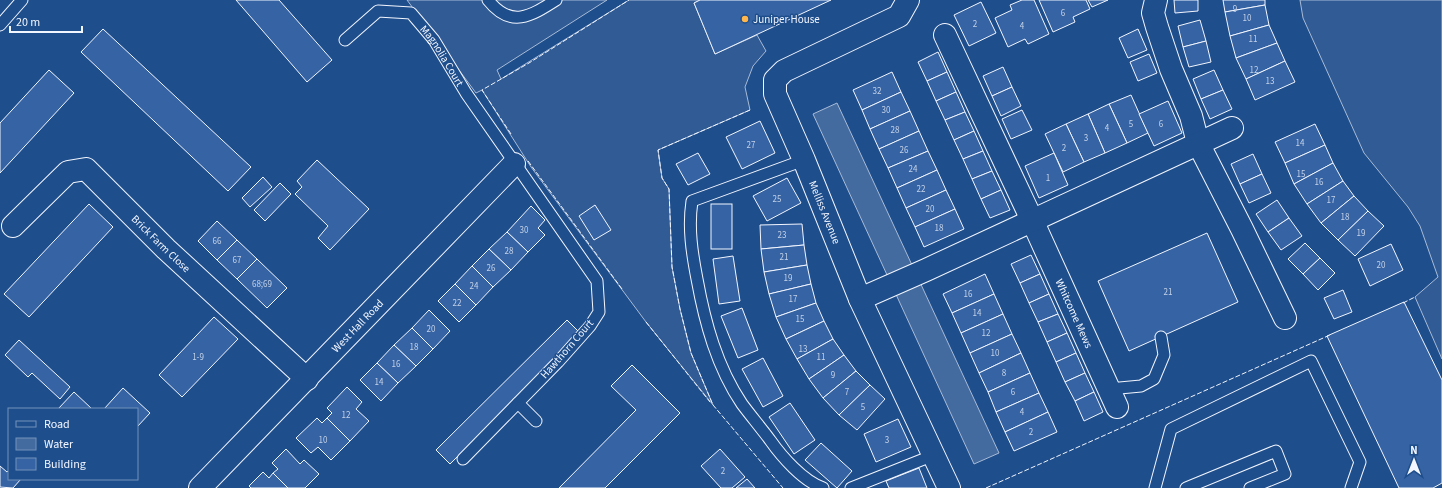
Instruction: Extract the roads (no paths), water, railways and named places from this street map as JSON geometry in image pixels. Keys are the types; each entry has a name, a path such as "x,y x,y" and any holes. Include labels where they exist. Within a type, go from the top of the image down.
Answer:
{"street":[{"name":"Melliss Avenue","path":"908,0 899,16 784,71 775,80 775,94 804,160 860,299 949,488"},
{"path":"1156,0 1153,14 1157,28 1171,69 1191,116 1198,143 1285,318"},
{"name":"Whitcome Mews","path":"945,35 1032,220 1113,398"},
{"path":"860,299 926,270 1232,128"},
{"name":"West Hall Road","path":"200,488 514,164"},
{"name":"Brick Farm Close","path":"13,226 68,172 86,169 166,249 307,379"}],"lane":[{"path":"0,25 22,0"},
{"path":"488,0 497,10 505,15 519,18 531,16 556,0"},
{"name":"Magnolia Court","path":"345,40 378,11 411,14 434,40 466,93 514,164"},
{"path":"804,160 692,201 689,220 692,254 703,315 720,363 742,403 783,457 815,485 823,488"},
{"name":"Hawthorn Court","path":"463,459 590,326 599,312 597,281 514,164"},
{"path":"1113,398 1154,379 1164,355 1161,336"},
{"path":"1155,488 1171,429 1311,361 1360,462 1351,488"},
{"path":"518,403 536,421"},
{"path":"1186,488 1276,451 1284,474 1250,488"},
{"path":"851,488 934,455"}],"water":[{"path":"837,103 999,453 974,464 813,114"}],"place":[{"name":"Juniper House","path":"745,19"}]}
